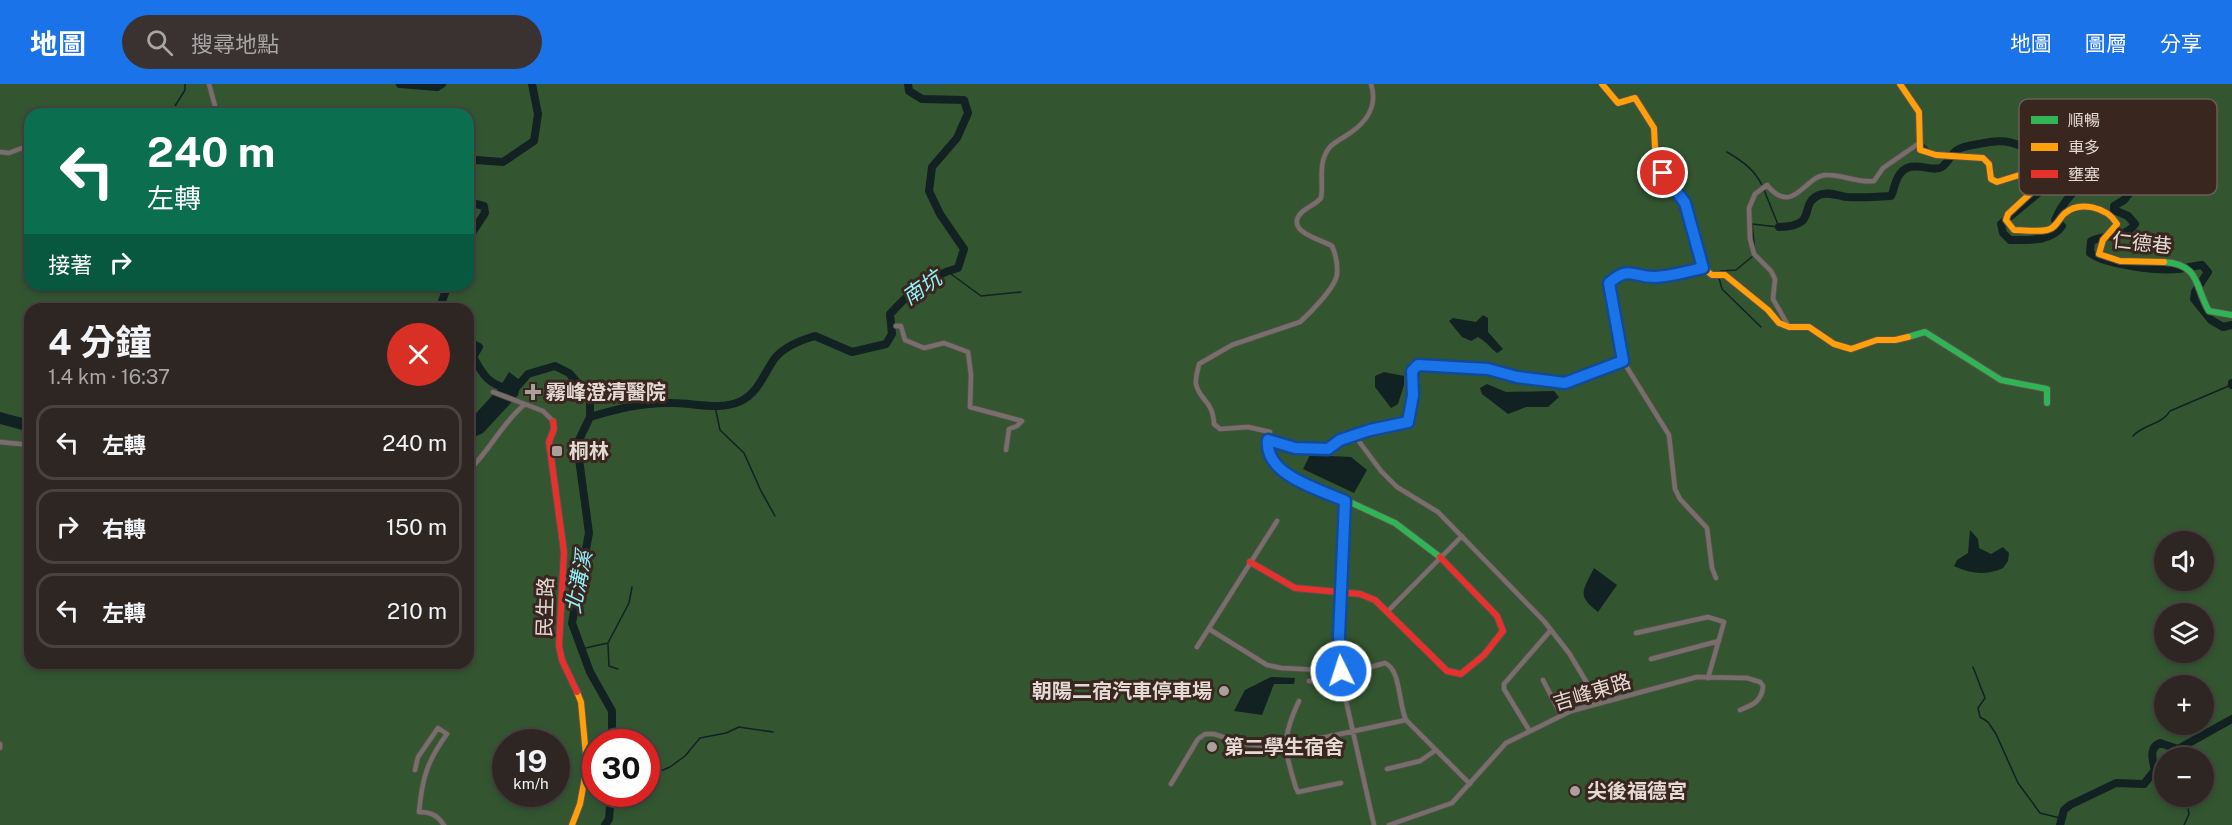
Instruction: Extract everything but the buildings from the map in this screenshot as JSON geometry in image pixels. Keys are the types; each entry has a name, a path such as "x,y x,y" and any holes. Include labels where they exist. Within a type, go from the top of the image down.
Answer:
{"street":[{"path":"209,84 215,108"},
{"path":"1250,562 1295,588 1341,591 1367,596 1453,674 1466,672 1499,639 1503,631 1502,623 1497,616 1407,530 1374,512 1287,474 1276,465 1267,451 1270,432 1248,427 1220,429 1214,424 1213,411 1199,392 1195,382 1199,364 1232,345 1300,322 1309,315 1335,281 1337,258 1332,246 1303,234 1298,221 1301,213 1321,198 1320,177 1329,147 1359,128 1372,107 1374,93 1371,84"},
{"path":"1602,84 1618,103 1635,99 1654,128 1655,148 1660,166 1685,203 1703,268 1712,275 1720,275 1768,310 1779,323 1789,327 1809,327 1834,344 1851,349 1877,340 1895,340 1925,332 2001,380 2047,389 2047,403"},
{"path":"1789,327 1773,299 1775,279 1772,271 1753,251 1749,208 1760,189 1767,185 1773,193 1790,197 1801,192 1812,180 1825,174 1862,183 1874,181 1883,168 1918,144 1919,112 1899,84"},
{"name":"仁德巷","path":"1918,144 1920,150 1932,155 1983,158 1989,164 1991,179 1997,182 2019,175"},
{"path":"0,152 9,153 24,147"},
{"name":"仁德巷","path":"2028,195 2007,213 2006,220 2014,230 2047,230 2055,226 2066,213 2079,206 2097,208 2114,219 2116,224 2104,238 2100,254 2120,261 2179,263 2199,286 2203,301 2209,311 2213,314 2232,315"},
{"path":"1703,268 1654,277 1629,272 1609,283 1623,361 1669,435 1675,489 1680,499 1707,528 1712,568 1716,578"},
{"path":"896,326 901,326 905,340 924,348 944,343 968,352 971,375 970,407 1022,421 1009,429 1006,450"},
{"path":"1268,440 1295,448 1322,450 1370,430 1408,422 1413,395 1412,371 1418,365 1488,369 1517,377 1565,383 1623,361"},
{"path":"493,392 543,411 553,421"},
{"path":"474,465 522,403"},
{"name":"民生路","path":"553,421 554,429 549,442 564,552 560,646 562,660 581,702 587,766 580,804 572,825"},
{"path":"1355,436 1368,456 1389,479 1438,512 1544,621 1569,653 1587,682"},
{"path":"0,442 24,444"},
{"path":"1345,501 1339,636 1342,683 1374,825"},
{"path":"1197,647 1277,521"},
{"path":"1387,612 1462,536"},
{"path":"1636,633 1708,617 1724,622 1707,678"},
{"path":"1209,628 1266,664 1281,668 1341,671"},
{"path":"1529,730 1504,689 1504,684 1550,631"},
{"path":"1651,659 1719,641"},
{"path":"1357,671 1385,663 1392,666 1396,672 1400,707 1406,720 1470,784"},
{"name":"吉峰東路","path":"1389,825 1452,803 1506,743 1561,715 1697,677 1747,678 1760,682 1763,686 1763,693 1760,699 1755,704 1740,710"},
{"path":"1543,680 1561,715"},
{"path":"1309,681 1342,683"},
{"path":"1299,701 1286,732 1285,746 1298,792 1341,783"},
{"path":"1171,784 1198,739 1205,734 1214,734 1244,744 1285,746 1406,720"},
{"path":"415,770 418,757 438,728 447,734 431,756 424,774 419,812 431,812 444,825"},
{"path":"1387,769 1420,761 1436,750"}],"green space":[{"path":"0,84 2232,84 2232,825 0,825"}],"shaded area":[{"path":"1483,315 1488,318 1488,332 1503,349 1497,353 1478,337 1471,341 1462,337 1449,321 1453,318 1476,322"},
{"path":"509,372 521,381 518,395 483,433 474,437 474,415 500,387"},
{"path":"1384,372 1404,376 1404,385 1398,404 1391,408 1375,387 1375,376"},
{"path":"1487,384 1506,392 1554,391 1559,397 1548,407 1526,407 1508,414 1482,394 1480,388"},
{"path":"0,412 24,418 24,430 0,424"},
{"path":"1310,455 1351,457 1367,470 1354,493 1303,469"},
{"path":"1970,530 1978,539 1979,548 1991,554 2003,547 2009,553 2008,561 2003,568 1978,573 1954,566 1957,560 1968,553"},
{"path":"1594,568 1617,585 1598,612 1584,597 1587,582"},
{"path":"1271,677 1295,678 1294,684 1274,684 1262,715 1234,711 1245,690"}],"waterway":[{"path":"174,108 185,90 185,84"},
{"path":"400,84 437,87 442,84"},
{"path":"474,161 503,162 534,141 538,114 532,84"},
{"name":"南坑","path":"590,417 651,404 716,406 733,404 752,393 779,354 794,344 815,336 852,352 886,344 892,334 890,314 921,286 938,275 958,268 964,249 940,214 929,191 932,167 957,138 968,113 964,100 922,99 909,91 908,84"},
{"path":"1922,127 1921,142 1930,151"},
{"path":"1779,227 1799,223 1804,219 1809,204 1819,195 1891,196 1897,179 1907,168 1937,169 1942,167 1957,150 1971,145 2003,141 2019,145"},
{"path":"1727,152 1747,166 1762,185"},
{"path":"1764,190 1779,227"},
{"path":"2036,195 2001,224 2003,233 2010,240 2039,239 2058,231 2062,226 2055,220 2071,195"},
{"path":"2128,195 2114,206 2114,210 2128,216 2135,224 2121,234 2091,241 2090,253 2108,261 2145,268 2178,269 2202,265 2208,272 2195,292 2194,299 2211,320 2223,327 2232,325"},
{"path":"474,204 484,206 485,213 474,230"},
{"path":"1755,252 1752,224 1779,227"},
{"path":"1721,271 1736,270 1753,256"},
{"path":"947,271 981,296 1021,292"},
{"path":"1719,278 1722,289 1761,327"},
{"path":"441,303 446,291"},
{"path":"474,344 479,347 474,355"},
{"path":"474,359 486,377 495,384 508,388"},
{"name":"北溝溪","path":"515,389 528,374 555,366 569,373 590,397 590,417 577,444 589,533 572,623 590,672 612,711 612,729"},
{"path":"2133,436 2167,416 2170,411 2231,385"},
{"path":"715,406 720,430 744,453 775,516"},
{"path":"581,649 608,643 629,603 632,587"},
{"path":"608,644 609,666 618,669"},
{"path":"1973,667 1985,698 1978,708 1980,717 1988,722 1996,734 2018,783 2040,813 2060,818"},
{"path":"2060,825 2064,810 2070,805 2116,783 2144,784 2155,770 2152,755 2156,745 2160,743 2178,749 2232,719"},
{"path":"660,771 685,756 700,738 726,733 739,727 773,732"},
{"name":"北溝溪","path":"605,825 609,819 610,807"},
{"path":"2184,825 2189,814 2188,807"}],"traffic: fast":[{"path":"2164,262 2184,267 2190,272 2195,278 2209,311 2232,315"},
{"path":"1908,337 1925,332 2001,380 2047,389 2047,403"},
{"path":"1360,433 1340,440 1328,449 1295,448 1268,440 1268,450 1273,461 1283,471 1395,523 1440,557"}],"traffic: slow":[{"path":"1602,84 1618,103 1635,98 1654,128 1655,148 1660,166 1685,203 1703,268 1712,275 1725,275 1768,310 1779,323 1789,327 1809,327 1834,344 1851,349 1877,340 1908,337"},
{"path":"1900,84 1919,112 1920,150 1936,155 1983,158 1989,164 1991,179 1997,182 2019,175"},
{"path":"2029,195 2008,214 2006,220 2014,230 2047,230 2055,226 2070,210 2077,207 2092,207 2107,213 2117,224 2103,240 2099,254 2120,261 2164,262"},
{"path":"1360,433 1408,421 1413,395 1412,371 1418,365 1488,369 1517,377 1565,383 1623,361"},
{"path":"572,825 580,804 587,766 581,702 577,692"}],"traffic: jam":[{"path":"553,421 554,429 549,442 564,552 559,646 562,660 577,692"},
{"path":"1250,562 1295,588 1360,594 1375,600 1447,671 1461,674 1484,655 1503,631 1497,616 1440,557"}],"place":[{"name":"霧峰澄清醫院","path":"533,392"},
{"name":"桐林","path":"557,451"},
{"name":"朝陽二宿汽車停車場","path":"1224,691"},
{"name":"第二學生宿舍","path":"1212,747"},
{"name":"尖後福德宮","path":"1575,791"}],"route":[{"path":"1341,671 1339,636 1345,501 1287,474 1276,465 1267,451 1268,440 1295,448 1322,450 1328,449 1340,440 1370,430 1408,422 1413,395 1412,371 1418,365 1488,369 1517,377 1565,383 1623,361 1609,283 1629,272 1654,277 1703,268 1685,203 1663,173"}]}
